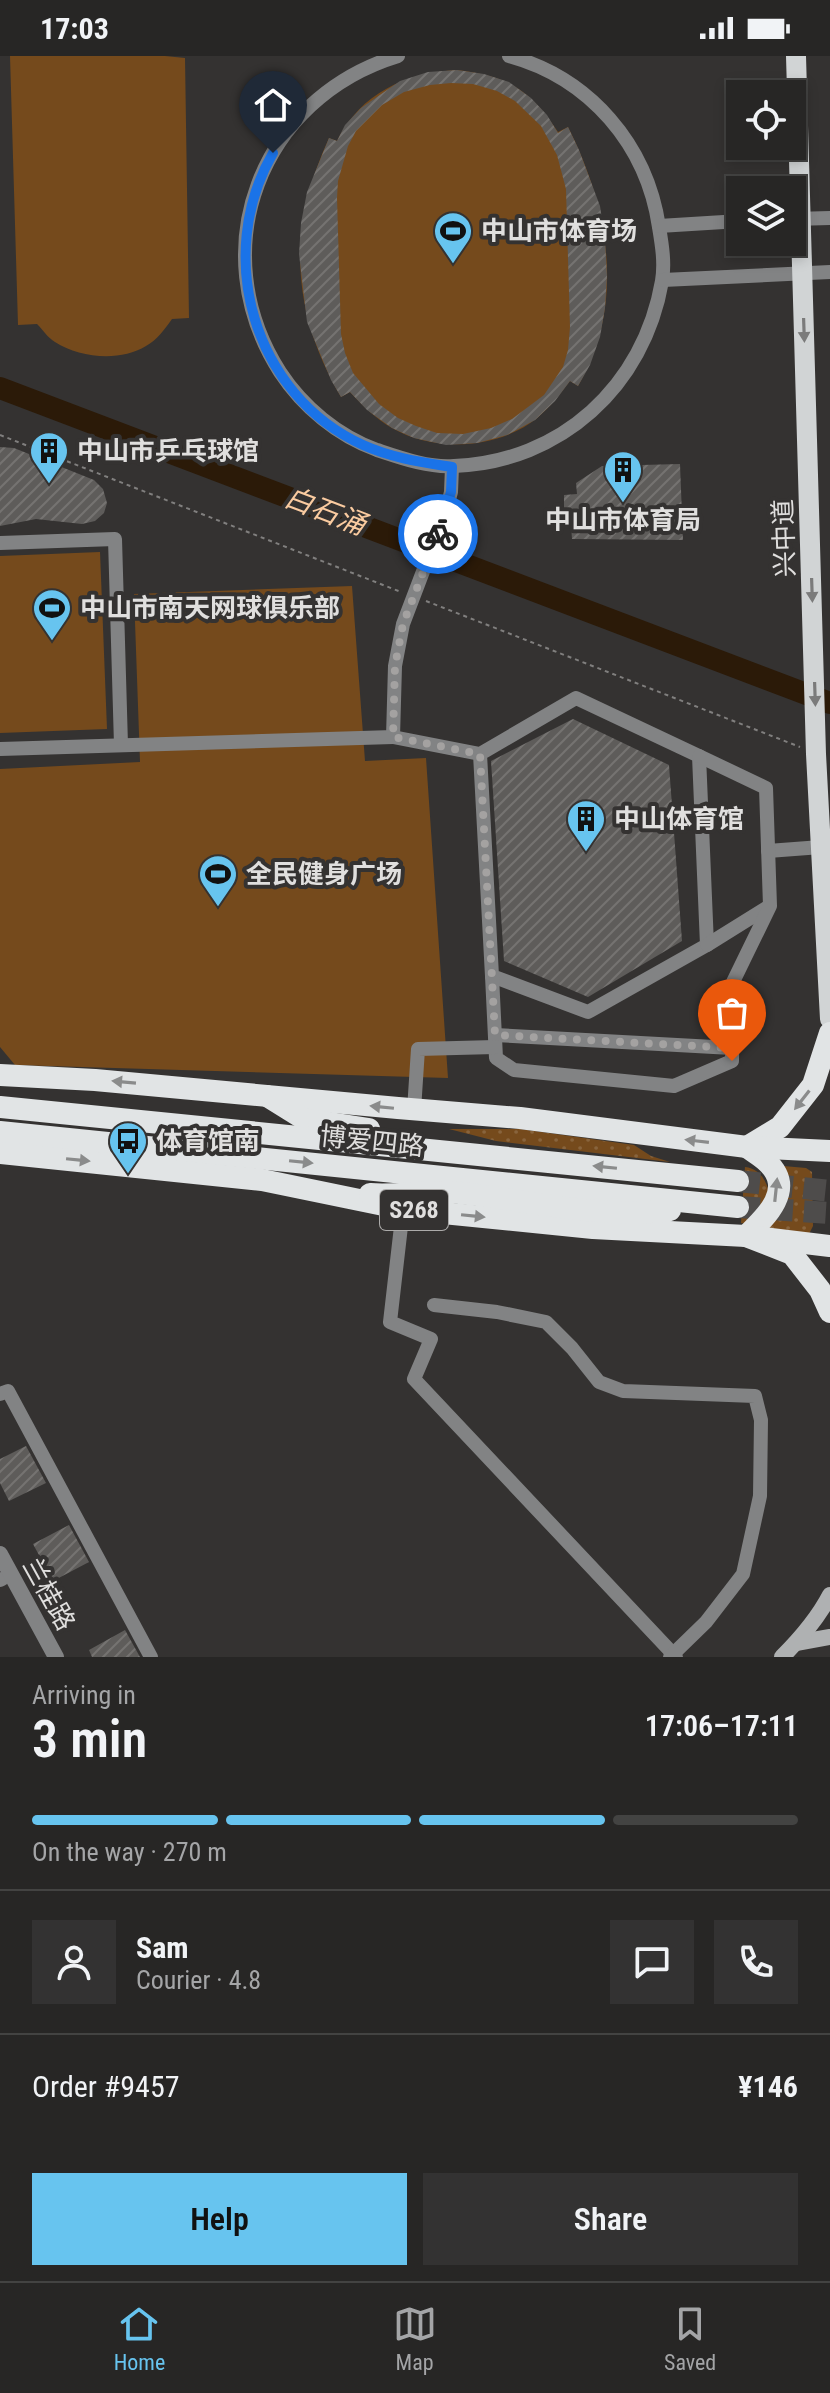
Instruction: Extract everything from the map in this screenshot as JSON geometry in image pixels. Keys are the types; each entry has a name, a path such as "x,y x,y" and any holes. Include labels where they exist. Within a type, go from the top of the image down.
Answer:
{"highway":[{"path":"747,1147 780,1127 813,1085 830,1033"},
{"path":"0,1075 95,1080 520,1118 747,1147 830,1151"},
{"path":"265,1095 304,1119 385,1132 410,1147"},
{"name":"博爱四路","path":"0,1107 738,1181"},
{"name":"博爱四路","path":"0,1132 738,1207"},
{"path":"746,1236 771,1212 779,1191 777,1174 747,1147"},
{"name":"S268","path":"0,1153 262,1180 403,1209 593,1228 746,1236 830,1246"},
{"path":"262,1180 287,1180 380,1195 448,1192 610,1211 649,1213 670,1210 686,1202"},
{"name":"S268","path":"746,1236 792,1254 820,1290 830,1312"}],"main road":[{"name":"兴中道","path":"796,56 796,176"},
{"name":"兴中道","path":"800,256 816,738 830,1019"},
{"path":"782,1657 824,1607 830,1595"},
{"path":"796,1643 830,1637"}],"street":[{"path":"398,56 340,82 315,100 284,133 262,173 248,216 244,261 250,307 266,349 290,388 323,420 362,444 405,459 452,467 501,460 548,442 591,414 625,376 649,332 663,280 663,253 654,196 631,146 595,103 573,85 549,71 509,56"},
{"path":"806,218 830,218"},
{"path":"659,226 726,222"},
{"path":"663,280 830,272"},
{"path":"393,737 395,666 403,624 439,534 451,492 452,467"},
{"path":"0,543 115,539 121,745"},
{"path":"0,749 393,737 480,754 576,698 766,788 770,906 733,982 732,1061 674,1086 514,1070 496,1058 480,754"},
{"path":"699,756 707,945"},
{"path":"768,851 821,847"},
{"path":"492,976 588,1012 770,906"},
{"path":"414,1110 418,1049 495,1041 732,1048"},
{"path":"403,1209 390,1322 431,1339 414,1379 673,1656 706,1622 743,1574 760,1496 761,1420 755,1396 623,1391 599,1382 546,1322 497,1312 434,1305"},
{"path":"0,1394 8,1391 151,1657"},
{"name":"兰桂路","path":"0,1554 56,1657"},
{"name":"兰桂路","path":"1,1578 44,1657"}],"shaded area":[{"path":"10,56 185,58 189,318 172,319 154,341 136,351 112,356 88,355 55,342 37,324 18,325"},
{"name":"中山市体育场","path":"457,70 490,76 516,87 537,105 558,132 568,127 594,190 602,223 607,289 593,355 578,386 570,381 537,418 504,436 466,444 447,444 409,436 392,428 350,392 341,397 312,333 300,269 306,205 329,138 337,141 359,110 386,89 420,76"},
{"name":"中山市南天网球俱乐部","path":"100,552 107,729 0,733 0,556"},
{"name":"全民健身广场","path":"352,586 365,761 426,758 448,1078 15,1065 0,1047 0,769 140,762 134,594"},
{"path":"449,1129 520,1129 634,1145 651,1156 670,1162 496,1141"},
{"path":"772,1165 806,1168 812,1172 813,1226 809,1234 769,1230"},
{"path":"745,1167 755,1170 762,1177 770,1196 746,1224 741,1223"}],"building":[{"path":"457,70 509,82 531,98 558,133 568,127 600,206 605,239 607,276 600,337 578,386 570,381 535,420 507,435 477,443 446,445 414,438 392,428 367,410 350,392 341,397 307,322 299,254 301,223 307,192 329,138 337,141 345,125 361,108 400,81 428,72","holes":["473,84 497,91 515,101 541,126 557,155 566,189 568,350 563,367 544,395 512,419 491,428 463,434 437,433 398,418 379,404 353,373 345,353 341,334 338,181 348,146 356,131 382,105 404,92 430,85"]},
{"name":"中山市乒乓球馆","path":"0,447 14,448 94,480 103,489 107,503 104,513 95,521 82,524 36,519 0,526"},
{"name":"中山市体育局","path":"680,464 683,540 572,539 571,525 547,526 547,514 564,514 564,495 577,494 576,483 602,466"},
{"name":"中山体育馆","path":"573,719 669,765 682,941 588,997 504,961 491,761"},
{"path":"26,1446 46,1483 9,1501 0,1483 0,1459"},
{"path":"69,1525 89,1562 53,1581 33,1544"},
{"path":"125,1630 140,1657 92,1657 89,1650"}],"waterway":[{"name":"白石涌","path":"0,388 830,703"}],"tunnel":[{"path":"738,1181 830,1191"},
{"path":"738,1207 830,1213"}],"way so far":[{"path":"438,534 403,624 395,666 393,737 480,754 495,1035 732,1048 732,1061"}],"place":[{"name":"中山市体育场","path":"453,265"},
{"name":"中山市乒乓球馆","path":"49,485"},
{"name":"中山市体育局","path":"623,504"},
{"name":"中山市南天网球俱乐部","path":"52,642"},
{"name":"中山体育馆","path":"586,853"},
{"name":"全民健身广场","path":"218,908"},
{"name":"体育馆南","path":"128,1175"}],"route":[{"path":"273,153 262,173 248,216 244,261 250,307 266,349 290,388 323,420 362,444 405,459 452,467 451,492 438,534"}]}
